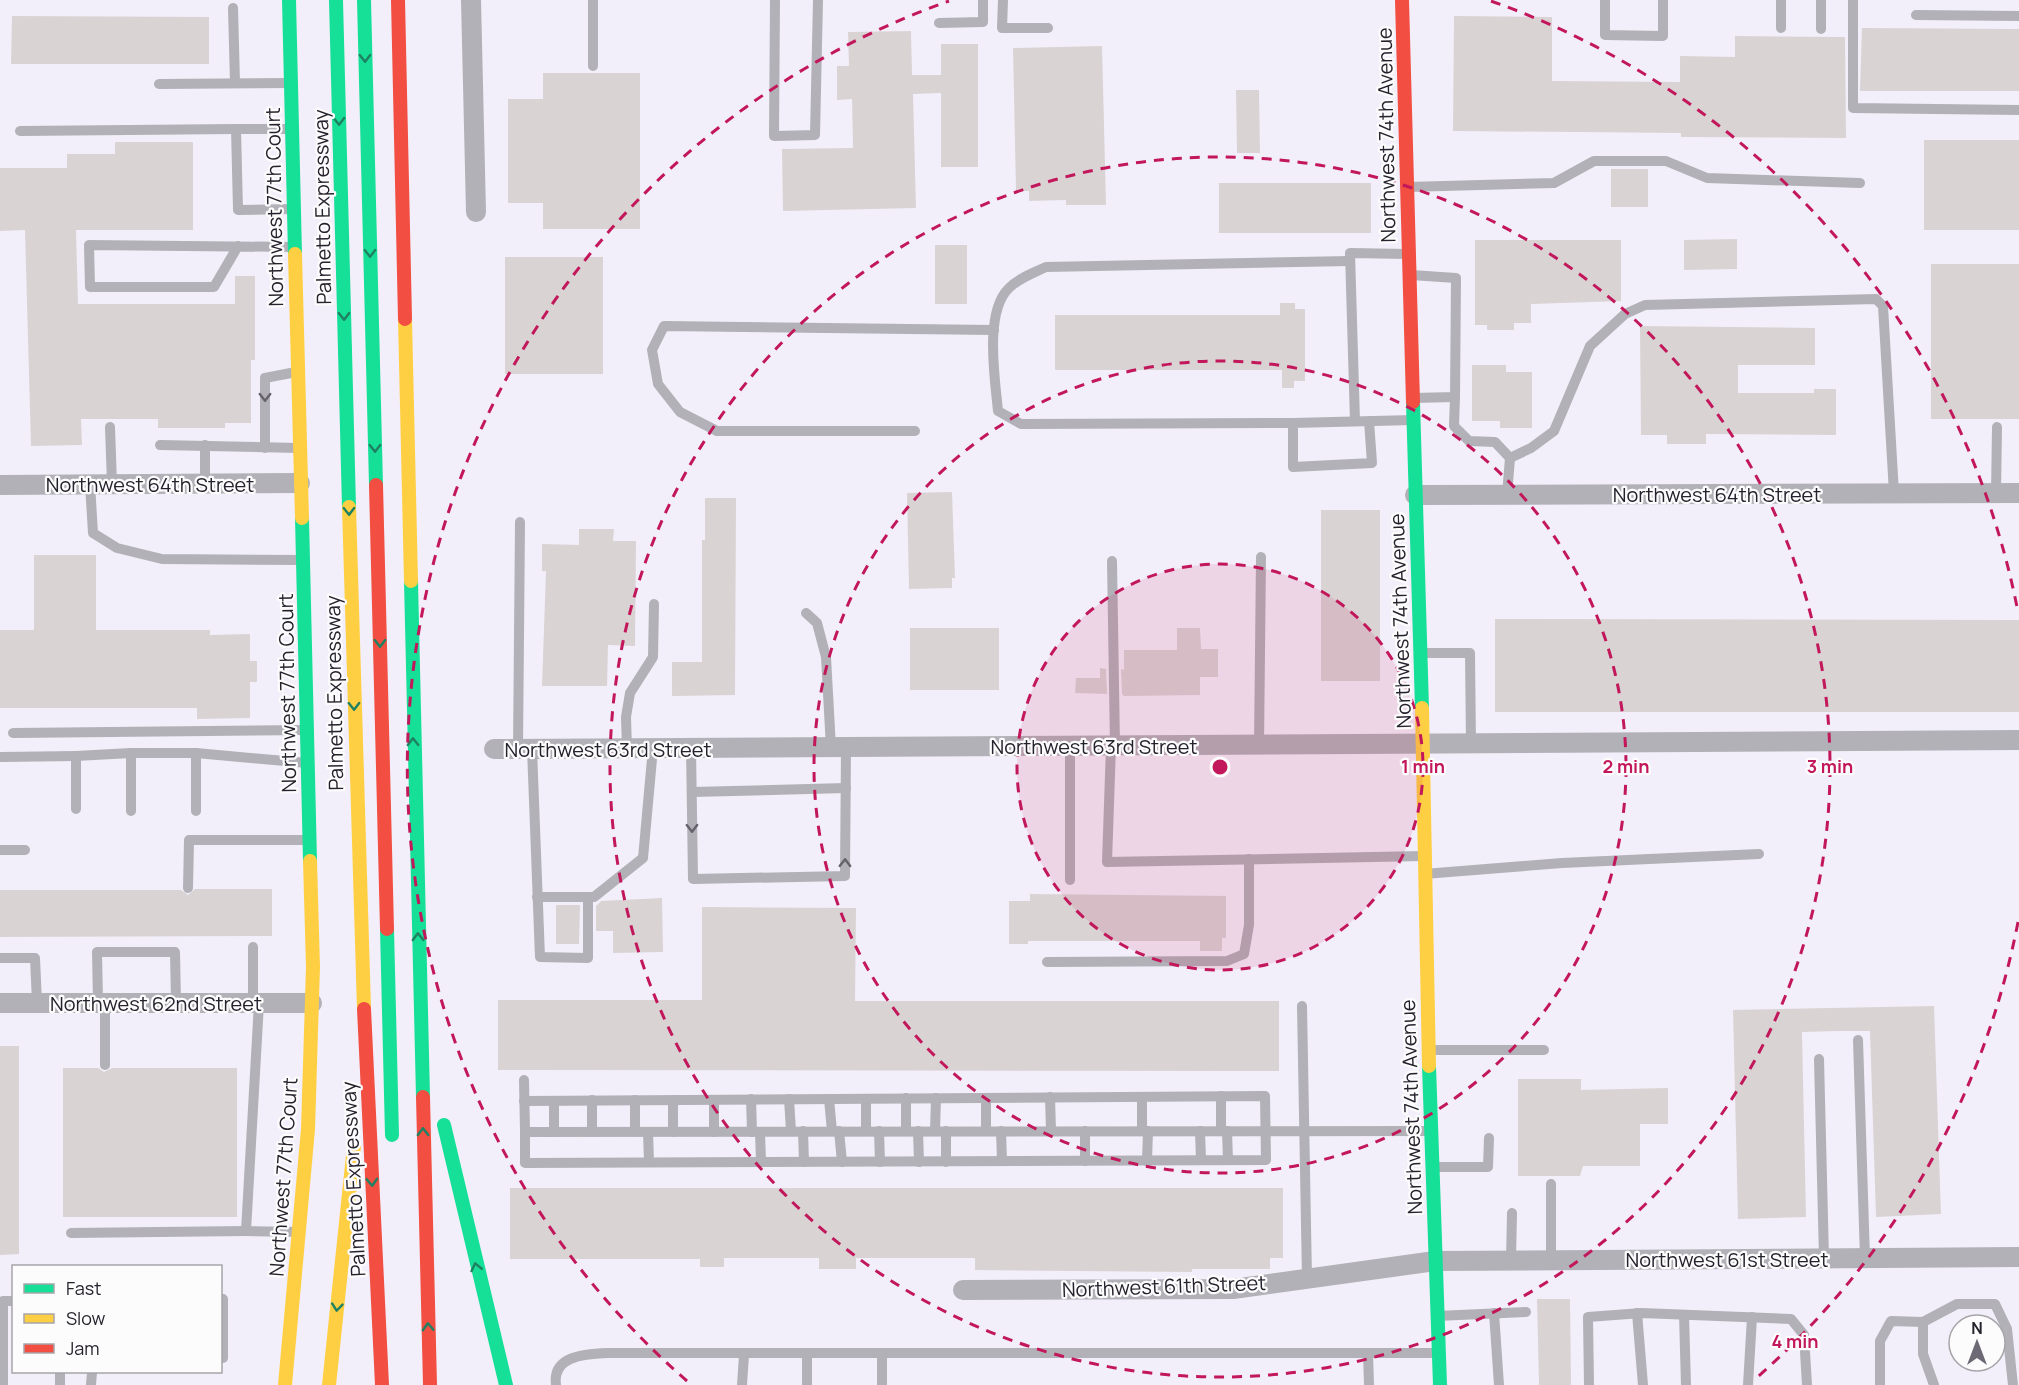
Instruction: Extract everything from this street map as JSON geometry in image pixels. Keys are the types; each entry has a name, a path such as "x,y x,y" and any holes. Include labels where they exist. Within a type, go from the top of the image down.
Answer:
{"main road":[{"name":"Northwest 77th Court","path":"285,1385 308,1130 312,1003 289,0"},
{"name":"Palmetto Expressway","path":"336,0 359,892 382,1385"},
{"path":"364,0 392,1146"},
{"path":"398,0 430,1385"},
{"name":"Northwest 74th Avenue","path":"1402,0 1423,745 1430,1131 1440,1385"},
{"path":"329,1385 366,1040"},
{"path":"445,1184 444,1119 488,1318 506,1385"}],"street":[{"path":"471,0 476,212"},
{"name":"Northwest 64th Street","path":"0,485 300,483"},
{"name":"Northwest 64th Street","path":"1415,495 2019,493"},
{"name":"Northwest 63rd Street","path":"494,749 2019,740"},
{"name":"Northwest 62nd Street","path":"0,1003 312,1003"},
{"name":"Northwest 61st Street","path":"1435,1261 2019,1257"},
{"name":"Northwest 61th Street","path":"963,1290 1233,1289 1435,1261"}],"lane":[{"path":"593,0 593,66"},
{"path":"775,0 774,136 815,135 818,0"},
{"path":"939,23 983,22 984,0"},
{"path":"1003,0 1002,28 1048,28"},
{"path":"1605,0 1605,35 1663,36 1664,0"},
{"path":"1781,0 1781,28"},
{"path":"1821,0 1821,29"},
{"path":"1853,0 1853,108 2019,110"},
{"path":"233,8 235,83"},
{"path":"1916,15 2019,16"},
{"path":"159,84 291,83"},
{"path":"236,129 238,210 293,209"},
{"path":"20,131 292,129"},
{"path":"1406,187 1554,183 1593,161 1666,161 1707,178 1860,183"},
{"path":"238,246 214,287 90,287 89,245 238,246 293,247"},
{"path":"1355,421 1350,253 1408,254"},
{"path":"1350,261 1046,267 1009,288 996,306 994,330 998,411 1021,424 1413,420"},
{"path":"1409,275 1456,278 1454,426 1469,441 1495,442 1510,459 1507,495"},
{"path":"1510,459 1531,448 1554,431 1590,346 1625,314 1645,304 1876,299 1883,306 1894,493"},
{"path":"915,431 717,431 680,412 658,384 652,350 664,326 994,330"},
{"path":"266,448 265,378 296,372"},
{"path":"1412,398 1455,397"},
{"path":"1293,423 1293,467 1372,463 1369,421"},
{"path":"110,427 112,484"},
{"path":"1996,493 1997,427"},
{"path":"160,445 299,447"},
{"path":"205,445 205,484"},
{"path":"90,484 93,532 117,548 162,559 303,560"},
{"path":"520,522 525,749 540,957 588,957 588,897"},
{"path":"1259,746 1261,557"},
{"path":"1112,561 1113,746 1107,862 1424,856"},
{"path":"627,749 626,717 630,693 653,657 654,604"},
{"path":"691,748 693,879 845,876 846,788 838,748 826,657 817,622 806,613"},
{"path":"1420,653 1470,653 1471,745"},
{"path":"13,734 307,730"},
{"path":"1070,746 1070,880"},
{"path":"537,897 594,897 643,858 653,748"},
{"path":"131,753 131,811"},
{"path":"0,757 196,753 308,763"},
{"path":"196,753 196,812"},
{"path":"76,756 76,809"},
{"path":"692,792 846,788"},
{"path":"188,888 189,840 309,840"},
{"path":"0,850 26,850"},
{"path":"1424,874 1562,863 1759,854"},
{"path":"1047,962 1227,962 1238,958 1244,954 1249,925 1249,859"},
{"path":"246,1231 256,1003 253,947"},
{"path":"105,1065 97,952 175,952 176,1003"},
{"path":"0,958 35,958 37,1003"},
{"path":"1302,1006 1307,1279"},
{"path":"1858,1040 1865,1258"},
{"path":"1428,1050 1544,1050"},
{"path":"1819,1059 1824,1258"},
{"path":"524,1080 524,1101 525,1132 525,1163 1266,1160 1265,1096 524,1101"},
{"path":"1142,1096 1147,1161"},
{"path":"1221,1096 1228,1160"},
{"path":"1050,1097 1051,1131"},
{"path":"866,1098 866,1131"},
{"path":"906,1098 919,1162"},
{"path":"936,1098 946,1162"},
{"path":"986,1098 986,1131"},
{"path":"751,1099 761,1162"},
{"path":"789,1099 791,1131"},
{"path":"829,1099 842,1162"},
{"path":"634,1100 635,1132"},
{"path":"673,1100 673,1132"},
{"path":"714,1100 714,1132"},
{"path":"554,1101 554,1132"},
{"path":"592,1101 592,1132"},
{"path":"803,1131 804,1162"},
{"path":"879,1131 880,1162"},
{"path":"1000,1131 1002,1161"},
{"path":"1085,1131 1085,1161"},
{"path":"1200,1131 1201,1160"},
{"path":"525,1132 1430,1131"},
{"path":"648,1132 649,1162"},
{"path":"1431,1167 1488,1167 1489,1138"},
{"path":"1551,1184 1551,1260"},
{"path":"1511,1260 1512,1212"},
{"path":"70,1233 246,1231 299,1233"},
{"path":"222,1299 222,1358"},
{"path":"3,1385 8,1345 3,1301 12,1301"},
{"path":"1880,1385 1880,1341 1891,1321 1923,1322 1957,1304 1995,1304 2007,1329 2013,1385"},
{"path":"1437,1316 1526,1312"},
{"path":"1494,1313 1498,1385"},
{"path":"1636,1313 1643,1385"},
{"path":"1589,1385 1588,1317 1636,1313 1791,1319 1804,1335 1807,1385"},
{"path":"1684,1315 1686,1385"},
{"path":"1748,1385 1752,1317"},
{"path":"1923,1322 1923,1354 1934,1385"},
{"path":"882,1353 882,1385"},
{"path":"1368,1353 1369,1385"},
{"path":"556,1385 555,1374 560,1365 585,1354 1438,1353"},
{"path":"807,1354 807,1385"},
{"path":"742,1385 744,1355"}],"building":[{"path":"12,16 209,17 209,64 11,64"},
{"path":"1454,16 1552,17 1552,81 1680,82 1680,56 1735,57 1735,36 1845,37 1846,138 1681,137 1681,133 1453,131"},
{"path":"1862,28 2019,29 2019,91 1860,91"},
{"path":"911,31 912,75 941,75 941,44 978,44 978,167 941,167 941,93 913,94 916,208 783,211 782,149 853,148 852,99 837,100 837,66 849,66 848,32"},
{"path":"1102,46 1106,205 1066,205 1066,200 1029,201 1029,191 1016,191 1013,48"},
{"path":"543,73 640,73 640,229 543,229 543,203 508,203 508,99 543,99"},
{"path":"1236,90 1259,90 1260,153 1237,153"},
{"path":"1924,140 2019,140 2019,230 1924,230"},
{"path":"115,142 193,142 193,230 76,230 78,304 235,304 235,276 255,276 255,360 251,360 251,423 225,423 225,428 158,428 158,419 81,419 82,445 31,446 25,230 0,231 0,168 67,168 67,154 115,154"},
{"path":"1611,169 1648,169 1648,207 1611,207"},
{"path":"1219,183 1371,183 1371,233 1219,233"},
{"path":"1737,239 1737,269 1684,270 1684,240"},
{"path":"1475,240 1621,240 1621,301 1531,304 1531,323 1514,323 1514,330 1487,330 1487,325 1475,325"},
{"path":"935,245 967,245 967,304 935,304"},
{"path":"505,257 603,257 603,374 505,374"},
{"path":"1931,264 2019,264 2019,419 1931,419"},
{"path":"1280,303 1295,303 1295,309 1305,309 1305,381 1294,381 1294,388 1282,388 1282,370 1055,370 1055,315 1280,315"},
{"path":"1640,326 1815,328 1815,365 1738,365 1738,393 1814,393 1814,389 1836,389 1836,435 1706,434 1706,444 1667,444 1667,435 1641,435"},
{"path":"1472,365 1506,365 1506,372 1532,372 1532,428 1500,428 1500,421 1472,421"},
{"path":"952,492 955,578 952,578 952,588 909,589 907,493"},
{"path":"705,498 736,498 735,695 672,696 672,662 702,662 702,540 705,540"},
{"path":"1321,510 1380,510 1380,681 1321,681"},
{"path":"579,529 614,529 613,541 636,541 635,646 608,645 607,686 542,686 546,571 542,571 542,544 579,545"},
{"path":"34,555 96,555 96,630 210,630 210,635 250,634 250,661 257,661 257,682 250,682 250,718 197,719 197,708 0,708 0,630 34,630"},
{"path":"1495,619 2019,620 2019,712 1495,712"},
{"path":"910,628 999,628 999,690 910,690"},
{"path":"1177,628 1200,628 1201,649 1218,649 1218,677 1200,677 1200,695 1124,696 1121,669 1124,670 1124,650 1177,650"},
{"path":"1100,668 1106,669 1107,694 1075,693 1076,678 1100,678"},
{"path":"195,889 272,889 272,936 0,937 0,890 181,890 188,895"},
{"path":"1030,894 1226,896 1226,938 1222,938 1222,951 1200,951 1200,941 1028,941 1028,944 1009,944 1009,901 1030,901"},
{"path":"662,898 663,952 613,953 613,931 596,931 596,906 601,901"},
{"path":"556,905 580,905 579,944 556,944"},
{"path":"702,907 856,908 855,1001 1279,1001 1279,1071 498,1070 498,1000 702,1000"},
{"path":"1934,1006 1941,1214 1876,1217 1870,1031 1839,1031 1802,1032 1806,1217 1738,1219 1733,1010"},
{"path":"0,1046 19,1046 19,1254 0,1255"},
{"path":"63,1068 98,1068 104,1072 112,1068 237,1068 237,1217 63,1217"},
{"path":"1518,1079 1581,1079 1581,1090 1668,1088 1668,1124 1640,1124 1640,1166 1583,1166 1580,1176 1518,1176"},
{"path":"510,1188 1283,1188 1283,1258 1270,1258 1270,1269 1192,1269 1192,1272 975,1270 975,1258 856,1258 856,1269 819,1269 819,1258 724,1258 724,1267 700,1267 700,1259 510,1259"},
{"path":"1537,1299 1570,1299 1571,1385 1539,1385"}],"traffic: fast":[{"path":"289,0 295,254"},
{"path":"336,0 349,507"},
{"path":"364,0 376,485"},
{"path":"1413,402 1422,708"},
{"path":"302,518 310,861"},
{"path":"411,581 423,1097"},
{"path":"387,929 392,1135"},
{"path":"1429,1066 1440,1385"},
{"path":"444,1125 506,1385"}],"traffic: slow":[{"path":"295,254 302,518"},
{"path":"405,319 411,581"},
{"path":"349,507 364,1009"},
{"path":"1422,708 1429,1066"},
{"path":"285,1385 308,1129 313,967 310,861"},
{"path":"329,1385 354,1146"}],"traffic: jam":[{"path":"398,0 405,319"},
{"path":"1402,0 1413,402"},
{"path":"376,485 387,929"},
{"path":"364,1009 382,1385"},
{"path":"423,1097 430,1385"}]}
